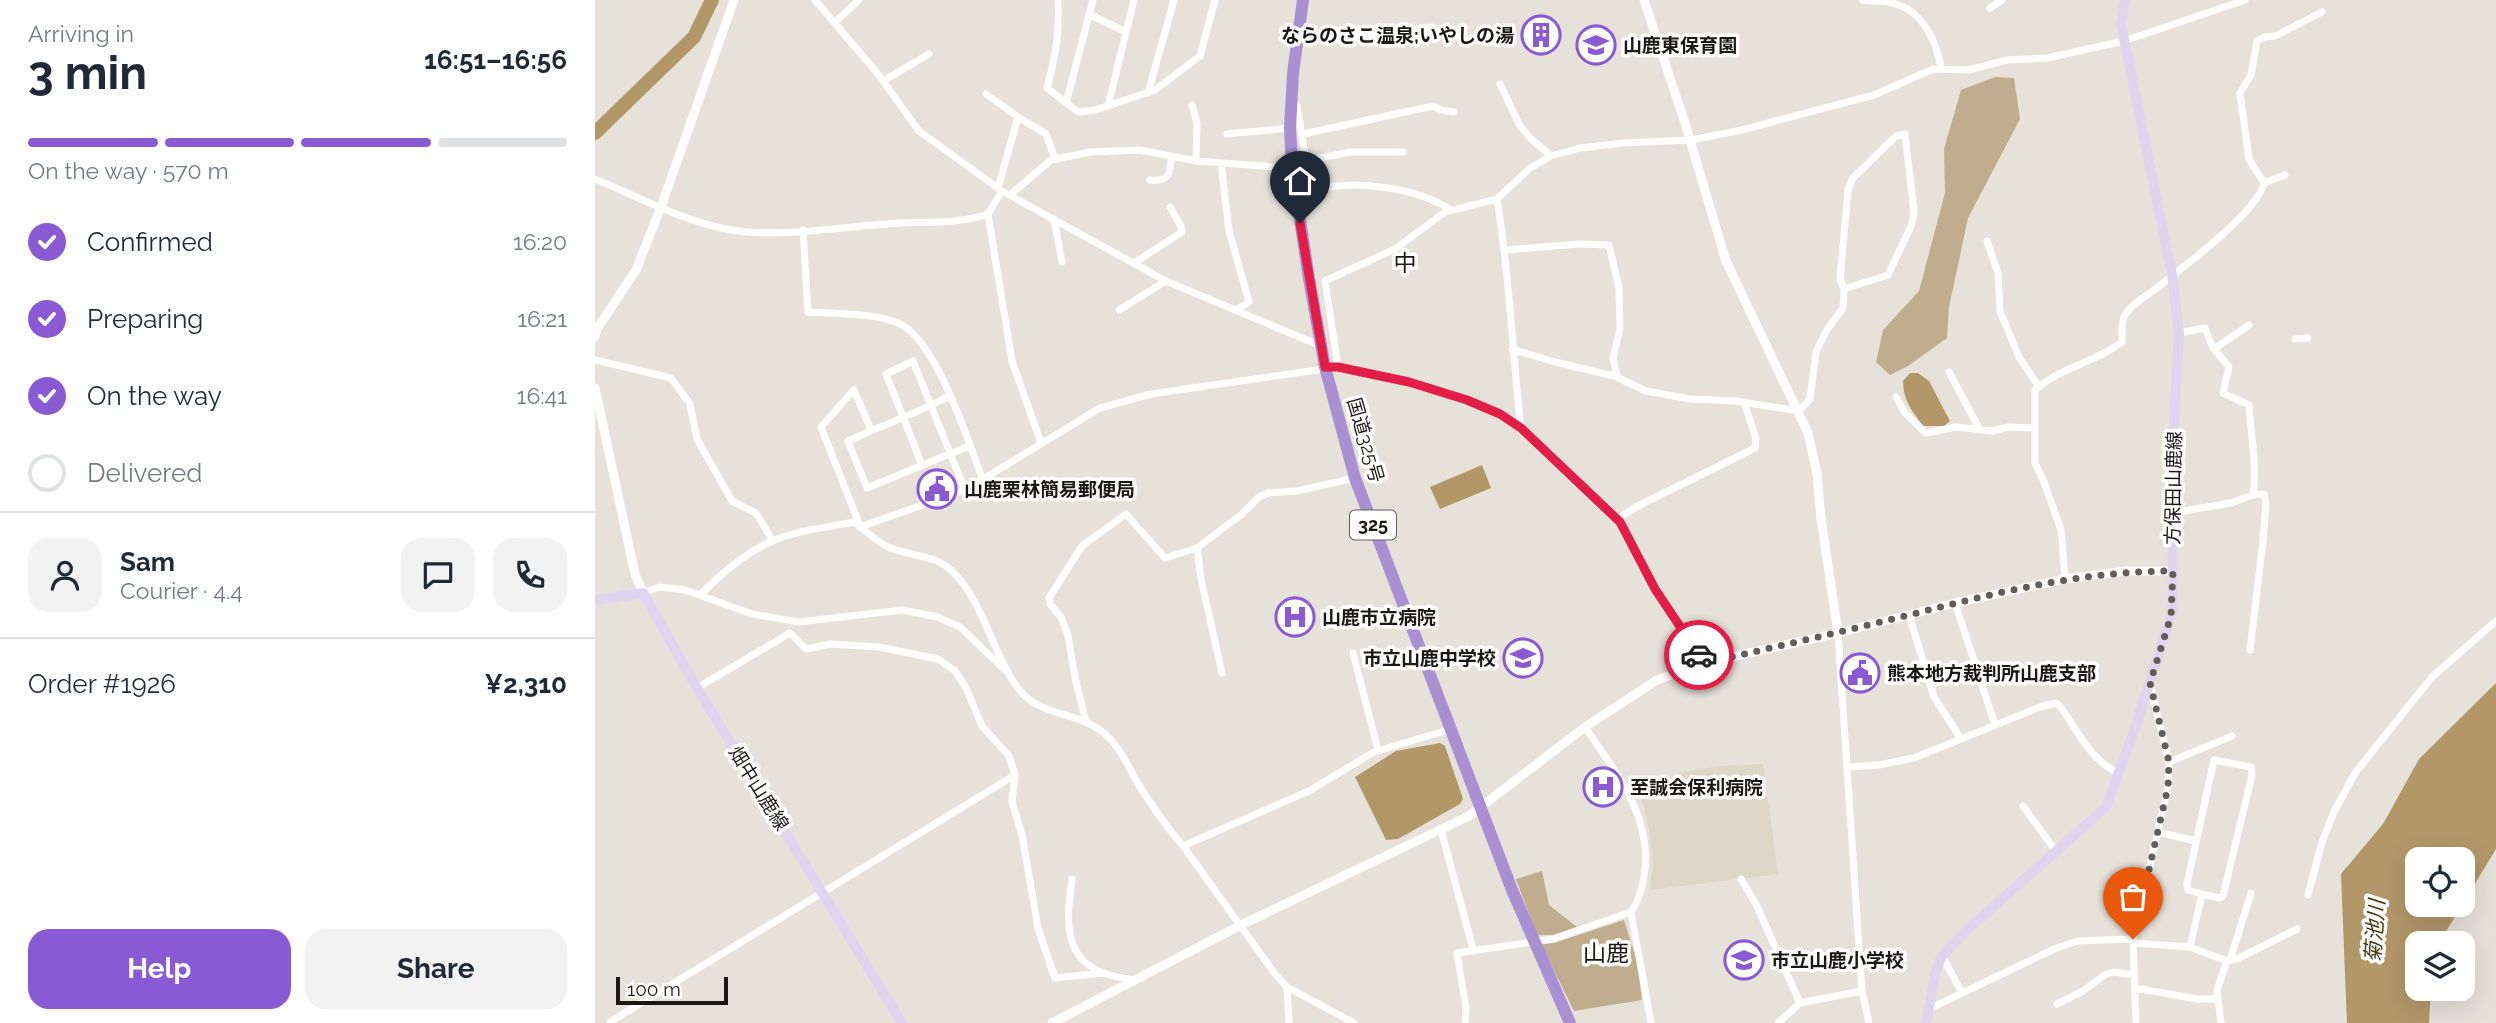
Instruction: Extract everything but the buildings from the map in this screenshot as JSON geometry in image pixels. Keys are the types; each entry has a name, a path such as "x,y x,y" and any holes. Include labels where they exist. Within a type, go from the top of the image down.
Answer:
{"highway":[{"name":"国道325号","path":"1303,0 1291,102 1292,166 1321,346 1332,367 1355,478 1480,809 1570,1023"}],"main road":[{"name":"方保田山鹿線","path":"1926,1023 1936,970 1942,956 1966,931 2106,807 2171,616 2172,455 2179,333 2172,275 2121,24 2125,0"},
{"path":"595,600 643,593"},
{"name":"畑中山鹿線","path":"643,593 697,688 902,1023"}],"street":[{"path":"595,337 597,329 636,270 734,0"},
{"path":"815,0 883,81 919,131 1004,191 1166,281 1321,346"},
{"path":"835,22 859,0"},
{"path":"1058,0 1058,50 1047,88 1078,112 1108,106 1155,90 1200,56 1215,0"},
{"path":"1066,103 1093,0"},
{"path":"1108,106 1134,0"},
{"path":"1148,93 1174,0"},
{"path":"1645,0 1691,140 1726,261 1799,411 1808,433 1817,474 1820,515 1838,633 1862,991 1869,1023"},
{"path":"1863,0 1895,3 1914,13 1933,40 1941,68"},
{"path":"1990,8 2002,0"},
{"path":"1332,367 1325,281 1395,249 1445,212 1497,200 1529,169 1551,156 1580,148 1691,140 1742,130 1874,95 1922,73 1941,68 1969,70 2007,60 2047,58 2125,41 2245,0"},
{"path":"2065,579 2061,530 2045,482 2035,463 2035,390 2068,368 2105,353 2122,342 2125,316 2137,302 2247,211 2264,183 2249,159 2240,93 2251,75 2257,41 2275,36 2322,12"},
{"path":"1089,15 1126,32"},
{"path":"1297,38 1432,27"},
{"path":"883,81 929,54"},
{"path":"1500,84 1519,124 1530,138 1551,156"},
{"path":"986,94 1046,134 1055,159"},
{"path":"1291,102 1297,106 1307,161 1313,181 1319,186 1356,185 1404,190 1437,201 1451,210"},
{"path":"1192,105 1197,123 1196,161"},
{"path":"1303,134 1433,106 1454,112"},
{"path":"1004,191 1018,117"},
{"path":"1227,134 1290,128"},
{"path":"1799,411 1810,400 1816,352 1826,331 1843,308 1844,289 1840,280 1848,190 1852,179 1896,136 1905,134 1914,212 1911,226 1888,275 1844,289"},
{"path":"595,179 704,224 762,232 891,223 960,222 988,214 1004,191 1055,159 1090,152 1140,150 1196,161 1292,166"},
{"path":"1307,161 1350,152 1403,152"},
{"path":"1150,180 1167,178 1171,172 1171,156"},
{"path":"1221,163 1230,231 1249,302 1235,310"},
{"path":"2264,183 2285,175"},
{"path":"1497,200 1506,250 1512,349 1521,428"},
{"path":"1133,263 1182,232 1170,207"},
{"path":"988,214 1012,361 1041,443"},
{"path":"1054,219 1062,262"},
{"path":"803,230 808,312 883,318 911,330 934,359 983,480"},
{"path":"1987,241 1998,273 2000,311 2019,357 2039,387"},
{"path":"1506,250 1579,244 1609,245 1619,288 1620,329 1613,358 1617,377"},
{"path":"1119,310 1166,281"},
{"path":"2214,349 2249,325"},
{"path":"2179,333 2205,328 2214,349 2229,367 2223,393 2249,405 2252,447 2256,457 2253,495"},
{"path":"2295,339 2308,338"},
{"path":"1512,349 1617,377 1646,391 1690,399 1744,402 1799,411"},
{"path":"595,360 675,381 691,404 697,439 732,501 756,513 773,541"},
{"path":"922,465 886,374 913,361 965,490"},
{"path":"860,527 965,490 1100,408 1138,397 1332,367 1409,382 1467,400 1500,414 1521,428 1617,519 1655,589 1705,663"},
{"path":"1949,372 1980,430"},
{"path":"595,388 600,438 635,574 643,593 659,587 701,594 752,614 799,622 903,610 937,617 960,627 1010,674"},
{"path":"860,527 821,427 854,390 871,430"},
{"path":"949,396 848,441 867,488 969,446"},
{"path":"1896,397 1923,432 1956,427 1993,431 2008,427 2035,428"},
{"path":"1617,519 1755,448 1756,439 1744,402"},
{"path":"1086,722 1068,635 1049,598 1082,546 1126,514 1165,558 1197,548 1242,514 1259,497 1268,493 1297,491 1355,478"},
{"path":"2172,513 2231,503 2264,494 2266,504 2250,650"},
{"path":"701,594 721,574 773,541 798,532 854,522 890,548 940,561 953,571 968,592 1022,693 1054,713 1086,722 1101,730 1119,748 1142,790 1172,834 1287,988 1354,1023"},
{"path":"1197,548 1201,579 1222,673"},
{"path":"1052,1023 1241,925 1480,809 1585,727 1657,680 1705,663 2065,579 2126,571 2173,571"},
{"path":"1955,603 1995,725"},
{"path":"1909,615 1934,697 1961,739"},
{"path":"2308,895 2322,842 2334,811 2355,774 2432,677 2496,621"},
{"path":"697,688 790,633 806,649 831,644 879,647 937,659 955,671 982,726 1009,756 1014,775 1012,802 1022,835 1038,928 1055,978 1104,973 1134,980"},
{"path":"1353,653 1378,750"},
{"path":"1931,685 1976,670"},
{"path":"2136,1023 2133,941 2168,787 2169,762 2150,683"},
{"path":"1848,767 1896,763 2056,703 2107,768 2119,773"},
{"path":"1585,727 1629,794 1642,826 1646,850 1645,867 1642,884 1631,912 1651,1023"},
{"path":"1183,846 1308,791 1378,750 1451,729"},
{"path":"2169,762 2232,736"},
{"path":"2214,760 2251,767 2252,775 2223,896 2220,898 2201,894 2188,890 2187,884 2214,760"},
{"path":"610,1022 1014,775"},
{"path":"2023,806 2056,850"},
{"path":"1441,830 1473,949"},
{"path":"2157,832 2196,841"},
{"path":"1741,878 1756,904 1800,1003"},
{"path":"1072,879 1069,938 1077,953 1104,973"},
{"path":"2221,1023 2217,990 2251,892"},
{"path":"2190,947 2201,894"},
{"path":"1465,1023 1466,1008 1457,953 1553,939 1631,912"},
{"path":"1929,1009 2077,940 2133,941 2190,947 2229,960 2239,958 2297,929"},
{"path":"1942,956 1962,993"},
{"path":"2057,1004 2106,974 2113,972 2134,975"},
{"path":"1287,988 1289,1023"},
{"path":"2135,988 2197,999 2218,999"},
{"path":"1778,1023 1800,1003 1862,991"}],"shaded area":[{"path":"1995,77 2014,78 2020,119 1968,218 1949,307 1947,338 1908,366 1890,375 1876,362 1883,330 1919,291 1945,193 1944,149 1961,90"},
{"path":"1763,764 1778,874 1650,890 1653,862 1642,799 1647,788 1680,773 1720,766"},
{"path":"1542,871 1549,905 1577,927 1553,935 1537,935 1516,879"},
{"path":"1624,920 1637,961 1642,1000 1574,1011 1541,944 1554,943"}],"water":[{"path":"1910,373 1918,373 1929,381 1950,421 1944,426 1923,426 1912,410 1906,400 1903,381"},
{"path":"1482,465 1491,488 1440,509 1430,487"},
{"name":"菊池川","path":"2496,683 2496,849 2475,884 2475,847 2405,847 2405,917 2455,917 2446,931 2405,931 2405,1001 2430,1001 2429,1023 2347,1023 2341,874 2383,824 2419,759"},
{"path":"1440,743 1445,746 1463,799 1460,804 1398,839 1386,840 1355,777 1396,751"}],"waterway":[{"path":"595,133 694,37 712,0"}],"way so far":[{"path":"1699,655 1705,663 2065,579 2126,571 2173,571 2171,616 2150,683 2169,762 2168,787 2133,939"}],"place":[{"name":"ならのさこ温泉;いやしの湯","path":"1541,35"},
{"name":"山鹿東保育園","path":"1596,45"},
{"name":"山鹿栗林簡易郵便局","path":"937,489"},
{"name":"山鹿市立病院","path":"1295,617"},
{"name":"市立山鹿中学校","path":"1523,658"},
{"name":"熊本地方裁判所山鹿支部","path":"1860,673"},
{"name":"至誠会保利病院","path":"1603,787"},
{"name":"市立山鹿小学校","path":"1744,960"}],"district":[{"name":"中","path":"1405,263"},
{"name":"山鹿","path":"1606,953"}],"route":[{"path":"1300,223 1325,367 1338,367 1409,382 1467,400 1500,414 1521,428 1620,522 1655,589 1699,655"}]}
